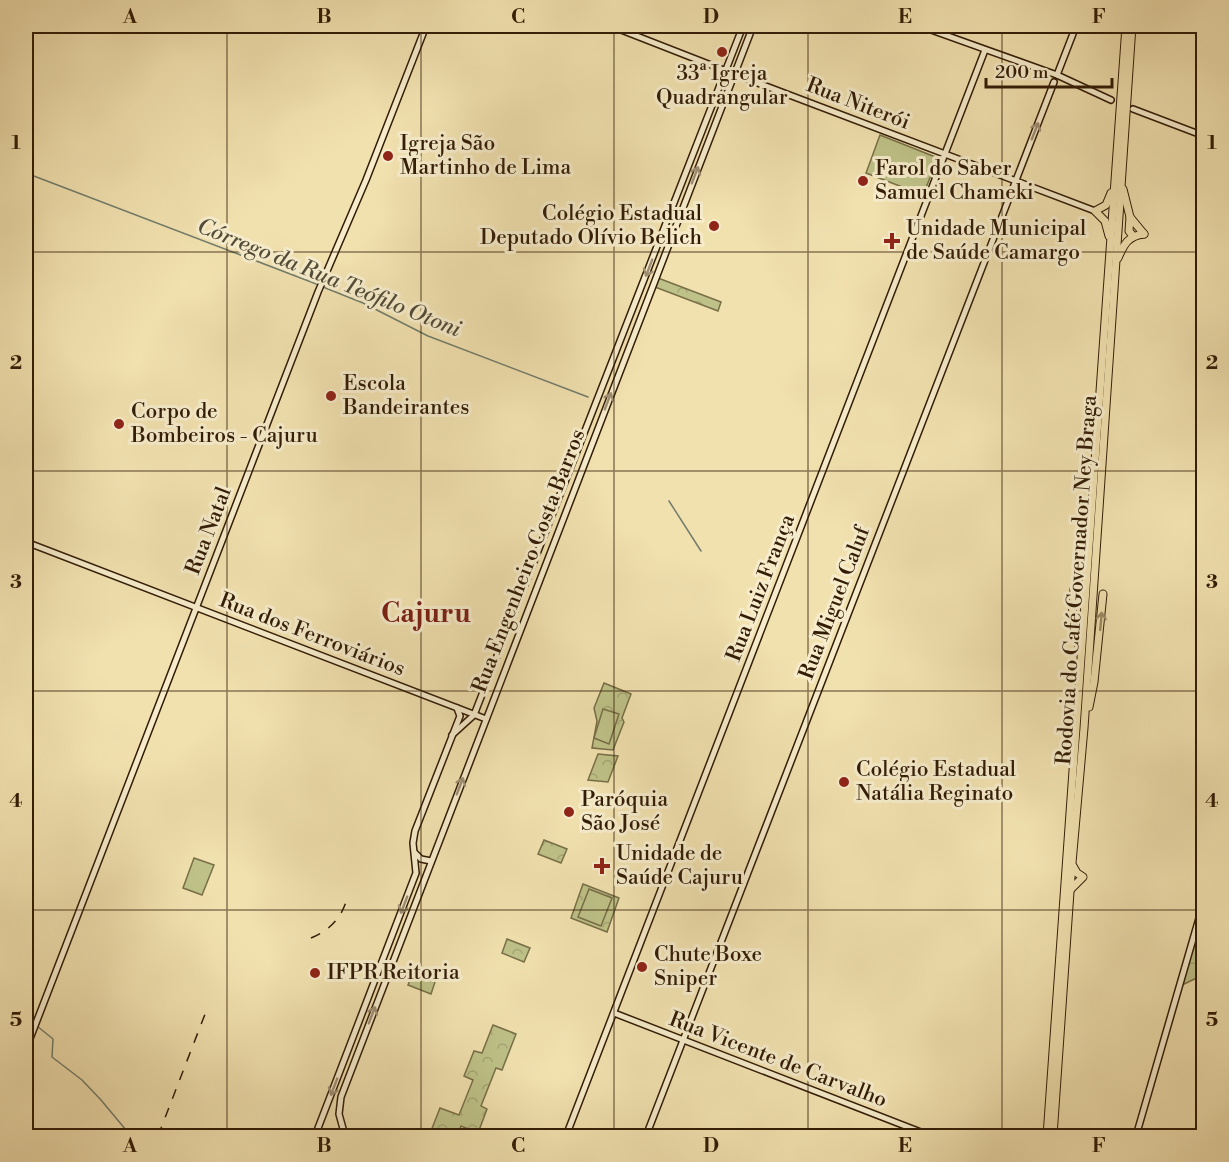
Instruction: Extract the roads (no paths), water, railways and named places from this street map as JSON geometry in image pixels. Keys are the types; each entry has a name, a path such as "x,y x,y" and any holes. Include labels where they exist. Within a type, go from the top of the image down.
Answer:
{"highway":[{"name":"Rodovia do Café Governador Ney Braga","path":"1052,1135 1079,684 1126,26"},
{"name":"Rodovia do Café Governador Ney Braga","path":"1052,1135 1084,728 1132,26"},
{"path":"1115,266 1124,245 1133,236 1144,234 1130,217 1121,178"},
{"path":"1110,242 1105,221 1095,211 1106,205 1115,186"},
{"path":"1130,217 1129,231 1133,236"},
{"path":"1079,684 1078,636 1072,618 1074,589 1082,570 1089,537"},
{"path":"1084,728 1094,682 1102,594"},
{"path":"1071,889 1083,877 1077,873 1072,863"}],"street":[{"name":"Rua Natal","path":"26,1049 318,292 366,180 426,26"},
{"name":"Rua Niterói","path":"611,26 1095,211"},
{"name":"Rua Engenheiro Costa Barros","path":"345,1137 339,1110 341,1097 431,861 480,717 743,26"},
{"name":"Rua Engenheiro Costa Barros","path":"452,735 480,717 753,26"},
{"path":"920,26 1057,75 1111,100"},
{"path":"1057,75 1076,26"},
{"name":"Rua Luiz França","path":"566,1137 985,50"},
{"path":"1038,69 1054,82 1068,81"},
{"name":"Rua Miguel Caluf","path":"646,1137 1054,82"},
{"path":"1133,109 1203,136"},
{"name":"Rua dos Ferroviários","path":"26,542 480,717"},
{"name":"Rua Engenheiro Costa Barros","path":"315,1137 416,873 413,849 415,831 460,716 457,708"},
{"path":"413,849 421,859 431,861"},
{"path":"1136,1137 1203,901"},
{"name":"Rua Vicente de Carvalho","path":"614,1013 931,1137"}],"waterway":[{"name":"Córrego da Rua Teófilo Otoni","path":"26,173 319,285"},
{"name":"Córrego da Rua Teófilo Otoni","path":"323,287 363,303 428,336 588,397"},
{"name":"Córrego da Rua Teófilo Otoni","path":"669,501 701,551"},
{"path":"26,1013 34,1022"},
{"path":"37,1026 53,1039 52,1057 82,1080 131,1136"}],"railway":[{"path":"311,938 333,924 346,902"},
{"path":"158,1136 207,1009"}],"place":[{"name":"33ª Igreja Quadrangular","path":"722,52"},
{"name":"Igreja São Martinho de Lima","path":"388,156"},
{"name":"Farol do Saber Samuel Chameki","path":"863,181"},
{"name":"Colégio Estadual Deputado Olívio Belich","path":"714,226"},
{"name":"Unidade Municipal de Saúde Camargo","path":"892,241"},
{"name":"Escola Bandeirantes","path":"331,396"},
{"name":"Corpo de Bombeiros - Cajuru","path":"119,424"},
{"name":"Colégio Estadual Natália Reginato","path":"844,782"},
{"name":"Paróquia São José","path":"569,812"},
{"name":"Unidade de Saúde Cajuru","path":"602,866"},
{"name":"Chute Boxe Sniper","path":"642,967"},
{"name":"IFPR Reitoria","path":"315,973"}],"district":[{"name":"Cajuru","path":"426,614"}]}
